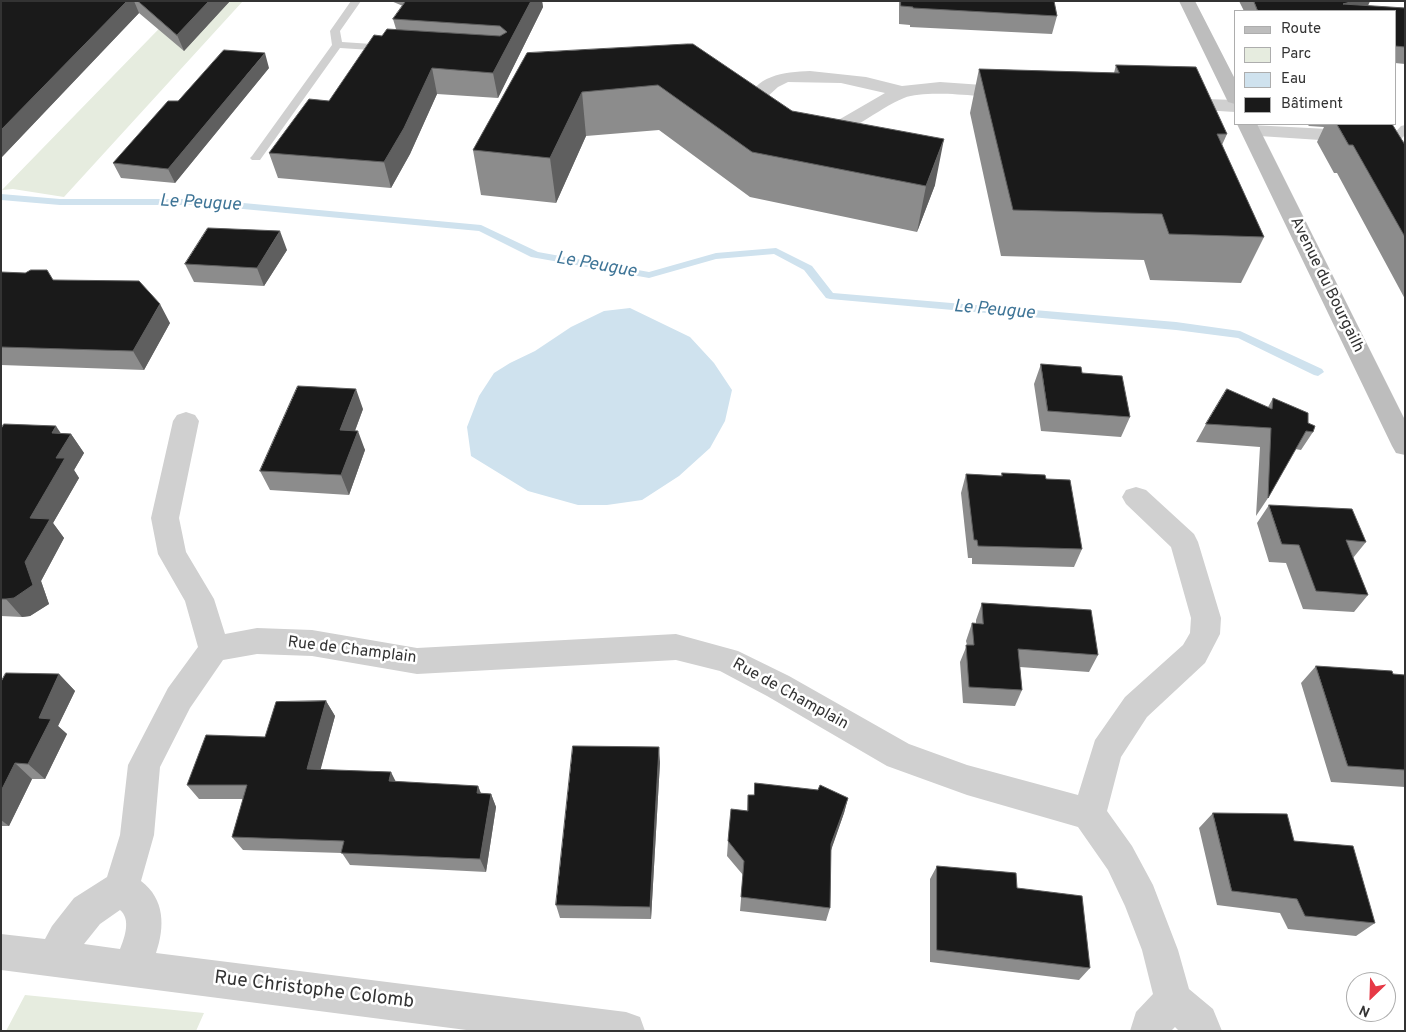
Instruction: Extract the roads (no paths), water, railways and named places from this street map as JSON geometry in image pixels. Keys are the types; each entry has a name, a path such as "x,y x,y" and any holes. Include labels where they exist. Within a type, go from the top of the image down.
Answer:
{"main road":[{"path":"1187,1 1234,96"},
{"name":"Avenue du Bourgailh","path":"1249,127 1405,446"}],"street":[{"path":"900,92 840,127 815,131 776,126 762,117 756,105 758,95 772,83 784,77 842,78 866,82 900,92 940,88 1027,94"},
{"path":"1164,103 1234,106"},
{"path":"1249,127 1400,139"},
{"path":"55,959 65,939 87,911 121,888 137,835 144,765 179,698 214,649 199,599 172,554 164,518 179,459 186,421"},
{"path":"1136,497 1184,542 1206,618 1205,634 1194,654 1136,707 1106,750 1090,814 1120,858 1140,898 1160,950 1173,1000 1199,1023 1203,1031"},
{"name":"Rue de Champlain","path":"214,649 257,641 312,643 417,661 676,647 726,660 778,686 899,755 967,780 1090,814"},
{"path":"121,888 139,903 144,921 141,945 130,967"},
{"name":"Rue Christophe Colomb","path":"1,952 626,1031"},
{"path":"1149,1031 1150,1026 1173,1000"}],"lane":[{"path":"256,158 337,45 335,31 356,1"},
{"path":"337,45 396,49"}],"water":[{"path":"630,308 690,337 714,363 732,390 725,421 710,448 679,476 642,500 607,505 578,505 528,491 471,456 467,427 479,396 494,373 535,351 571,327 604,311"}],"waterway":[{"name":"Le Peugue","path":"1,197 60,202 200,202 481,228 535,255 649,275 716,256 776,251 808,268 830,296 1176,326 1240,335 1318,372"}]}
